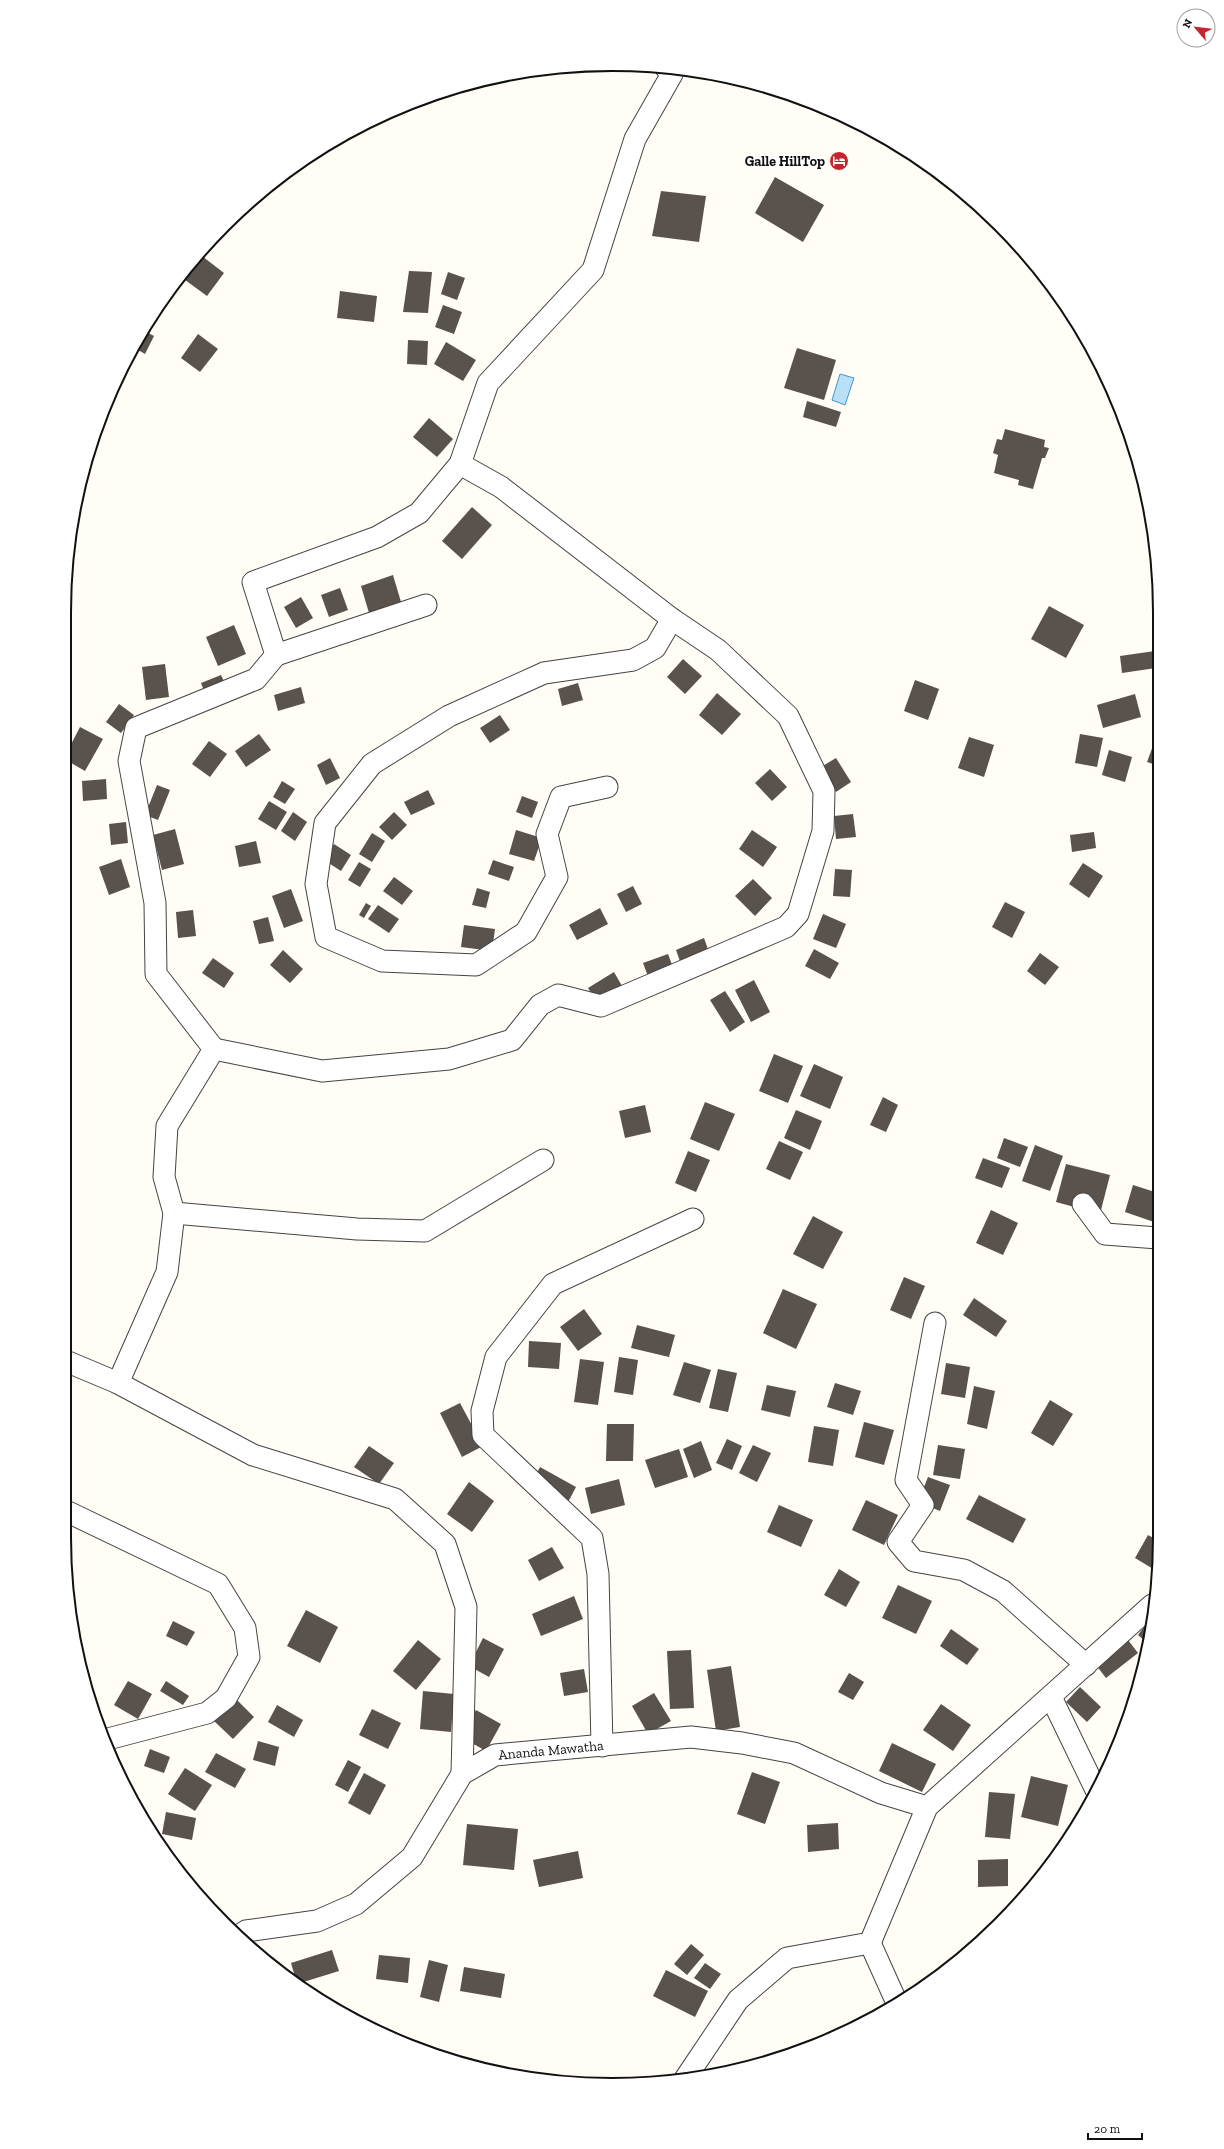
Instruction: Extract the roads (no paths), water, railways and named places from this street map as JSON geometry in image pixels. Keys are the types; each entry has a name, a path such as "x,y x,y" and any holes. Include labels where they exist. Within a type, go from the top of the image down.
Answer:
{"street":[{"path":"276,655 253,582 377,537 419,513 460,464 488,383 594,270 635,139 672,75"},
{"path":"426,605 276,655 256,679 136,728 129,761 156,903 156,974 214,1049 322,1071 449,1059 512,1040 540,1005 558,995 601,1006 786,928 798,914 823,831 824,792 788,716 718,650 672,619 502,487 460,464"},
{"path":"607,787 561,797 547,834 557,877 526,932 476,965 382,961 326,937 316,884 325,823 372,764 449,716 544,673 633,660 655,648 672,619"},
{"path":"118,1383 167,1272 174,1213 164,1177 167,1126 214,1049"},
{"path":"174,1213 357,1229 425,1231 543,1160"},
{"path":"1083,1204 1105,1234 1153,1238"},
{"path":"602,1746 598,1574 592,1538 483,1435 482,1410 496,1358 553,1284 693,1219"},
{"path":"936,1323 906,1480 923,1505 898,1542 914,1561 964,1570 1004,1591 1086,1665"},
{"path":"71,1363 118,1383 253,1455 395,1499 445,1544 466,1607 462,1774"},
{"path":"74,1517 218,1584 245,1628 249,1657 226,1698 207,1713 110,1738"},
{"path":"894,1998 870,1943 927,1807 1148,1609"},
{"path":"1051,1697 1093,1784"},
{"name":"Ananda Mawatha","path":"243,1933 246,1931 318,1921 356,1904 412,1857 462,1774 495,1755 691,1737 742,1742 794,1753 881,1793 927,1807"},
{"path":"690,2072 738,2000 787,1958 870,1943"}],"water":[{"path":"840,374 854,378 845,405 832,400"}],"place":[{"name":"Galle HillTop","path":"839,161"}]}
